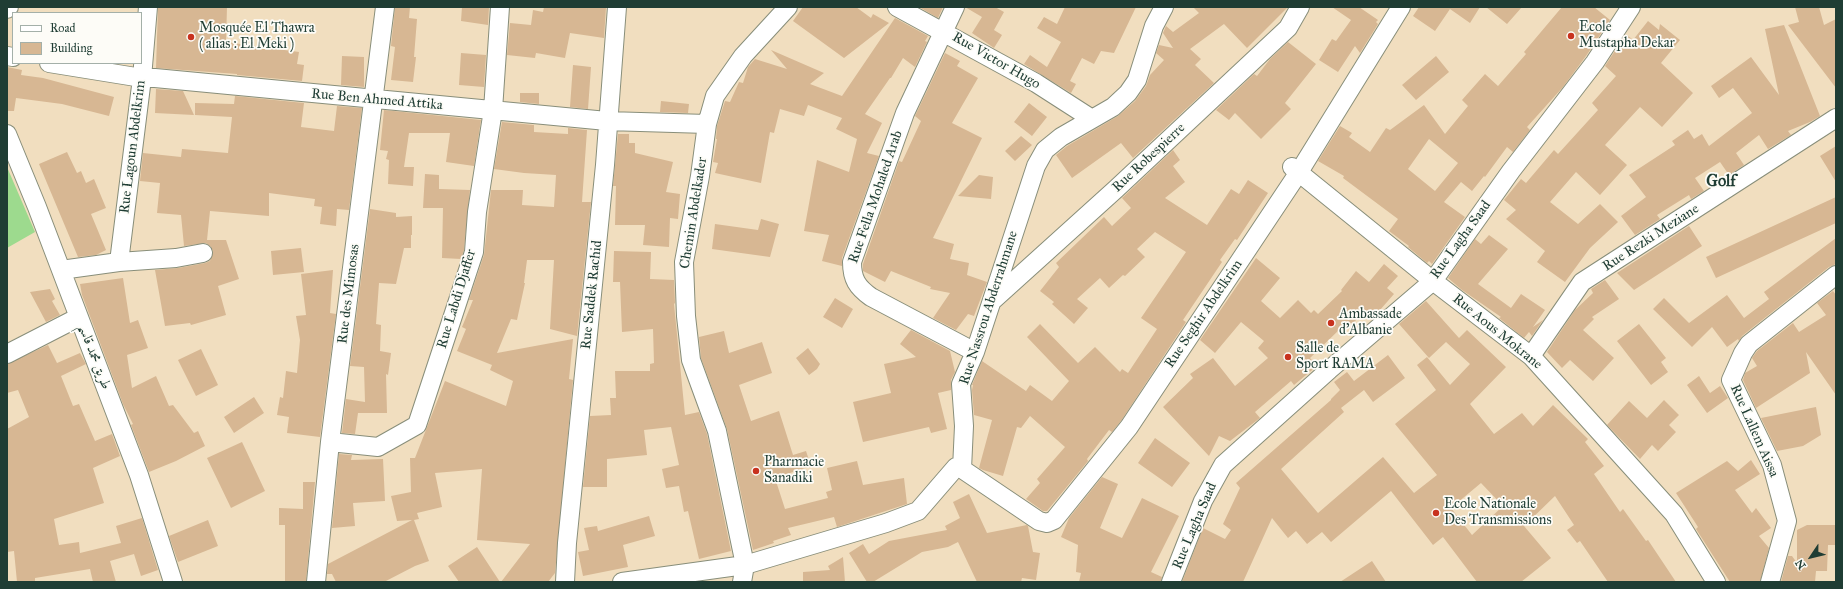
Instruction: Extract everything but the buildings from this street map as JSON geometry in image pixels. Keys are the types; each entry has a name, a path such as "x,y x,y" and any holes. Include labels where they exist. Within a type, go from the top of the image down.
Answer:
{"street":[{"name":"Rue Lagoun Abdelkrim","path":"119,262 142,78 148,7"},
{"name":"Rue des Mimosas","path":"316,582 330,442 385,7"},
{"name":"Rue Labdi Djaffer","path":"330,442 378,447 417,425 474,252 476,212 493,110 500,7"},
{"name":"Rue Saddek Rachid","path":"565,582 569,527 605,165 607,121 617,7"},
{"name":"Chemin Abdelkader","path":"743,574 717,431 691,360 686,316 684,262 700,176 707,124 715,96 739,62 788,7"},
{"name":"Rue Victor Hugo","path":"897,7 1036,83 1092,119"},
{"name":"Rue Fella Mohaled Arab","path":"955,7 905,113 852,262 852,273 855,282 861,290 871,297 975,352"},
{"name":"Rue Nassrou Abderrahmane","path":"962,469 964,426 961,384 975,352 1036,166 1045,150 1061,137 1113,107 1128,93 1137,80 1154,26 1164,7"},
{"name":"Rue Robespierre","path":"990,303 1116,189 1288,28 1300,7"},
{"name":"Rue Seghir Abdelkrim","path":"962,469 1039,521 1047,523 1054,520 1129,427 1401,7"},
{"name":"Rue Lagha Saad","path":"1171,582 1203,501 1223,465 1329,370 1433,281 1511,171 1595,62 1631,7"},
{"name":"Rue Ben Ahmed Attika","path":"55,64 142,78 155,78 374,100 607,121 707,124"},
{"name":"Rue Rezki Meziane","path":"1531,356 1582,282 1836,118"},
{"name":"طريق محمد قاسم","path":"7,134 61,270 139,475 173,582"},
{"name":"Rue Aous Mokrane","path":"1296,169 1433,281 1531,356 1674,514 1715,581"},
{"path":"61,270 119,262 176,258 203,253"},
{"name":"Rue Lallem Aissa","path":"1770,582 1787,521 1772,465 1731,380 1743,353 1749,344 1836,275"},
{"path":"7,354 79,317"},
{"path":"622,582 743,574 918,511 956,467 962,469"}],"green space":[{"path":"7,167 35,232 7,248"}],"place":[{"name":"Ecole Mustapha Dekar","path":"1571,36"},
{"name":"Mosquée El Thawra ( alias : El Meki )","path":"191,37"},
{"name":"Ambassade d'Albanie","path":"1331,323"},
{"name":"Salle de Sport RAMA","path":"1288,357"},
{"name":"Pharmacie Sanadiki","path":"756,471"},
{"name":"Ecole Nationale Des Transmissions","path":"1436,513"}],"district":[{"name":"Golf","path":"1721,182"}]}
